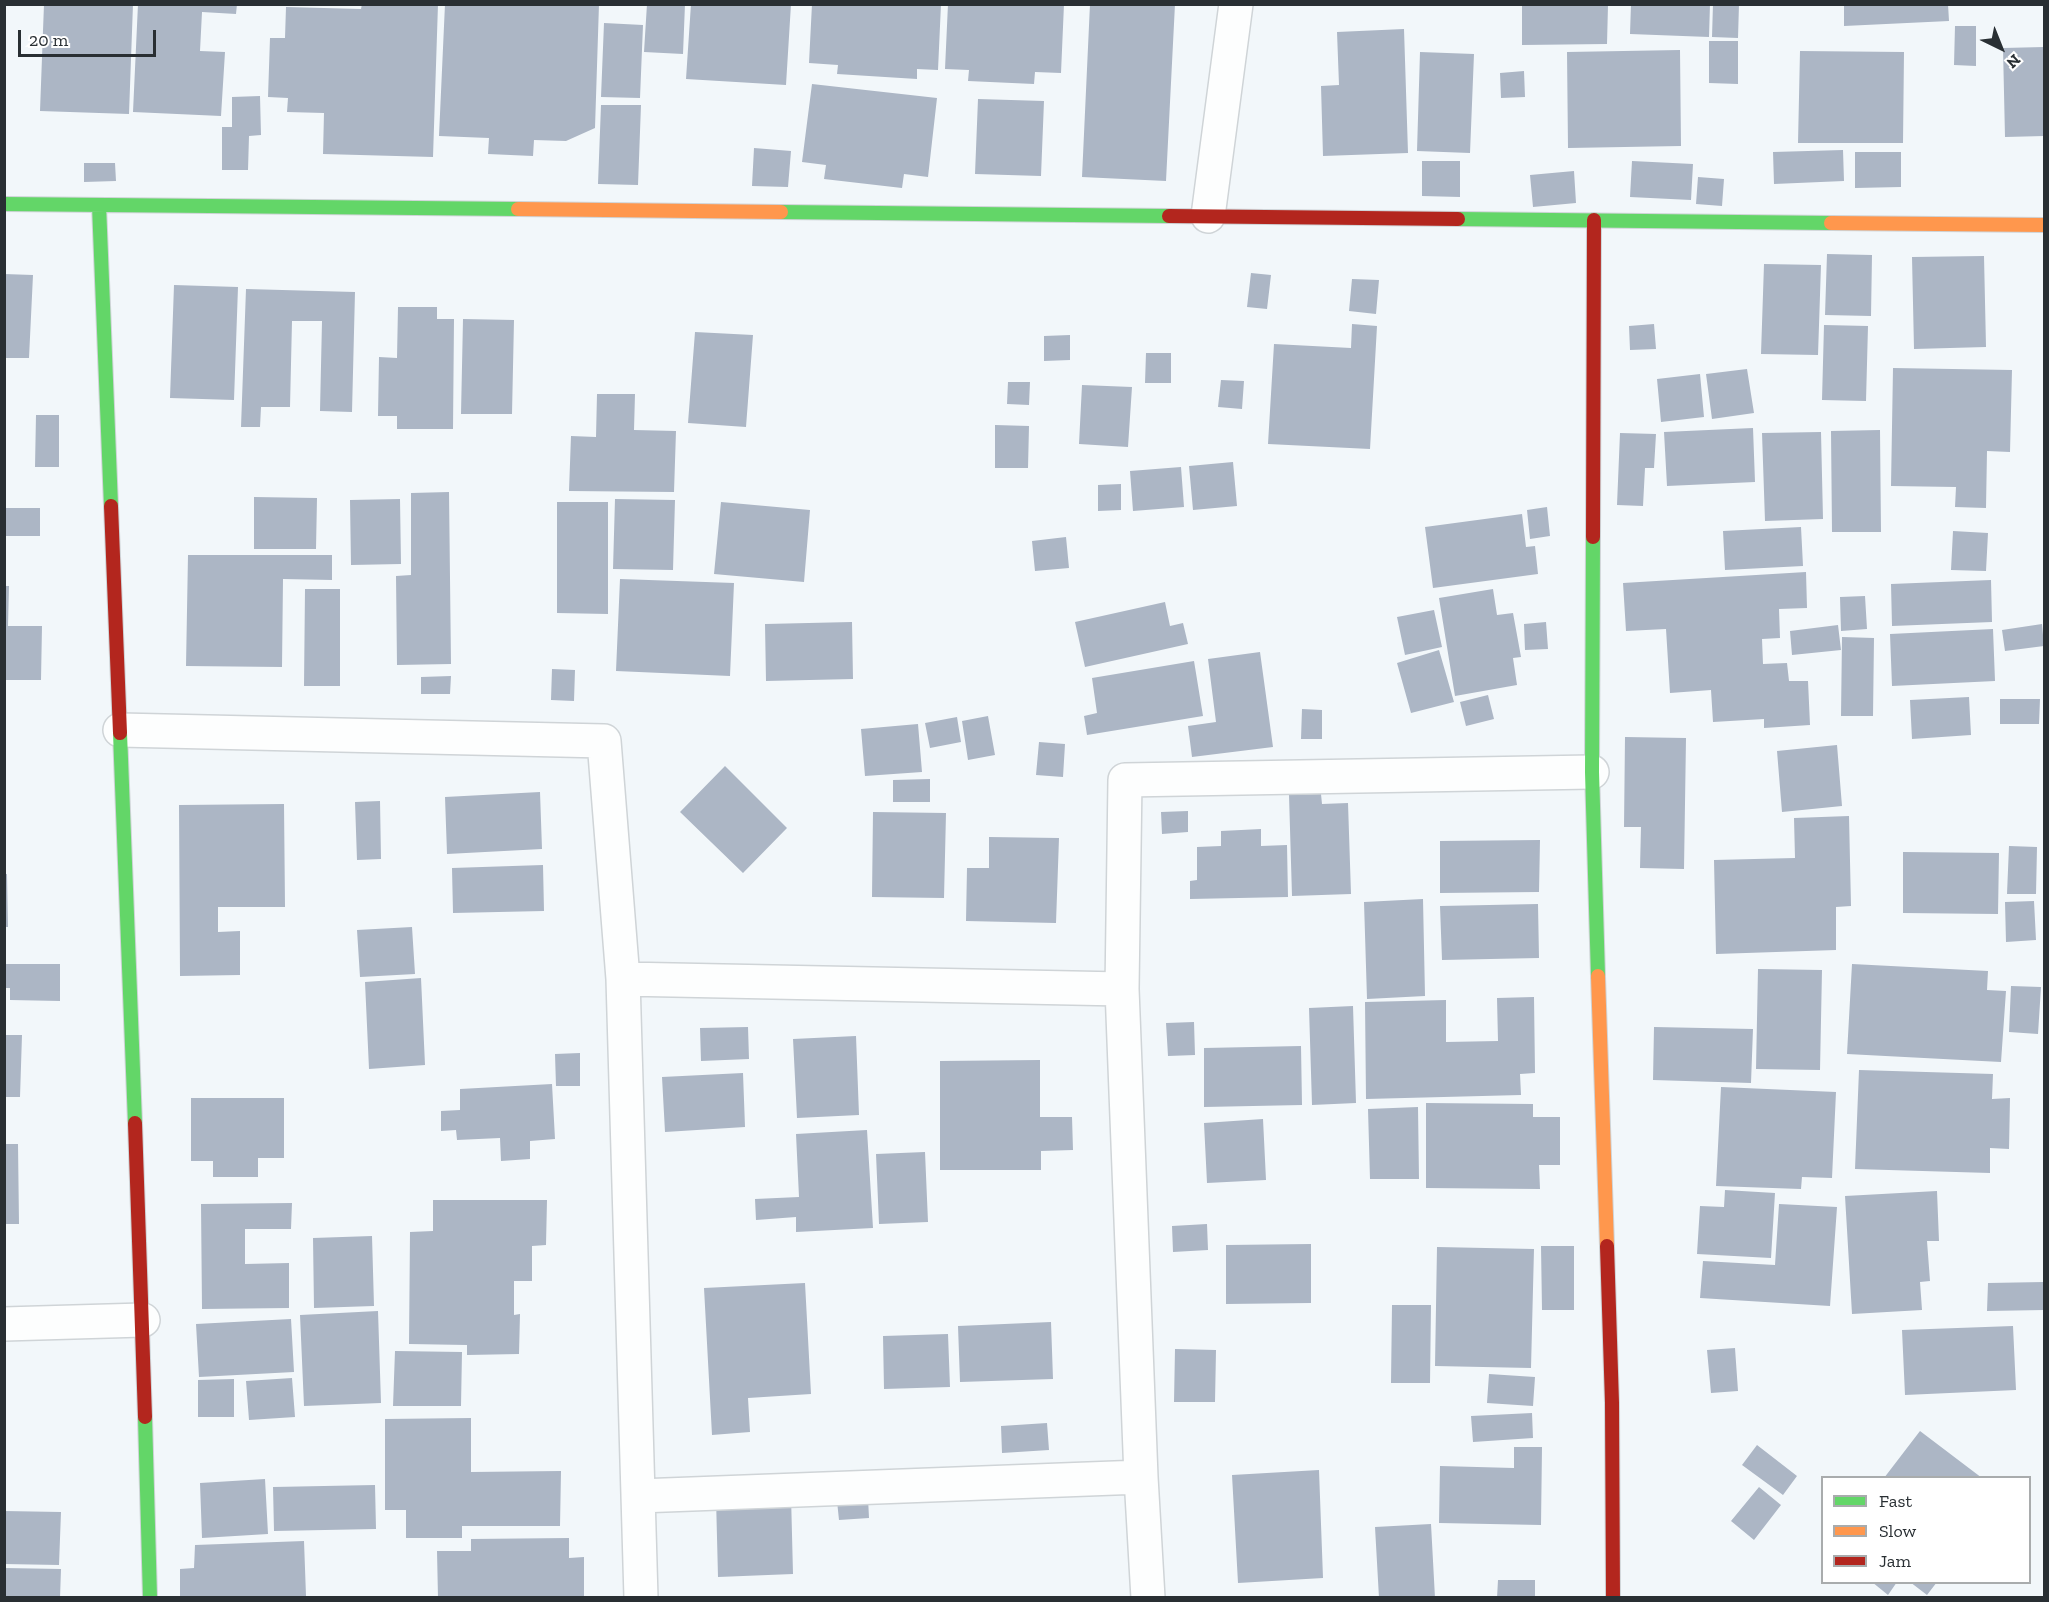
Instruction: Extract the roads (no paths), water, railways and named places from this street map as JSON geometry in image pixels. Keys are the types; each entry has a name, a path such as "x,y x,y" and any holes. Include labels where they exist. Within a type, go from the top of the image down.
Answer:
{"street":[{"path":"1208,216 1236,4"},
{"path":"4,204 2044,225"},
{"path":"99,205 143,1320 150,1598"},
{"path":"1594,220 1592,772 1612,1402 1613,1598"},
{"path":"120,730 604,741 623,979 642,1598"},
{"path":"1148,1598 1141,1478 1122,989 1125,780 1592,772"},
{"path":"623,979 1122,989"},
{"path":"4,1323 143,1320"},
{"path":"639,1496 1141,1478"}]}
